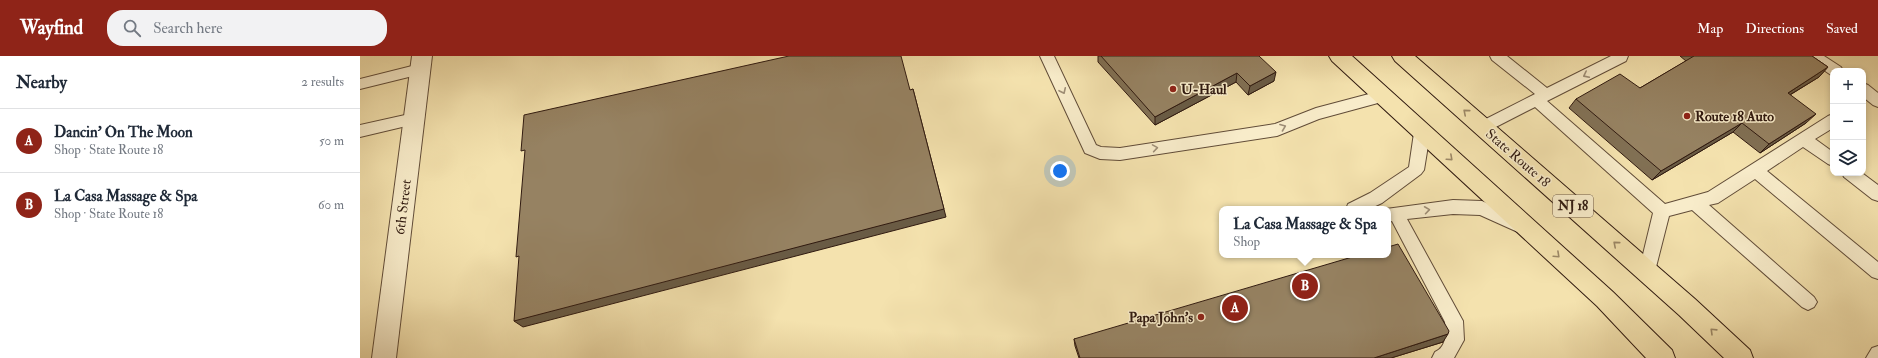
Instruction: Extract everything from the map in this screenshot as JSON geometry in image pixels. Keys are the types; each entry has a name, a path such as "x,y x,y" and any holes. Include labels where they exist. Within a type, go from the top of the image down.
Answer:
{"highway":[{"path":"1339,56 1384,96 1422,134 1533,232 1604,299 1663,358"},
{"name":"State Route 18","path":"1402,56 1647,271 1741,358"}],"street":[{"name":"6th Street","path":"384,358 421,62"}],"lane":[{"path":"1046,56 1090,149 1100,154 1120,154 1278,130 1316,114 1384,96"},
{"path":"1497,56 1662,211"},
{"path":"1814,56 1832,68"},
{"path":"1483,127 1620,57"},
{"path":"360,84 421,62"},
{"path":"360,132 414,119"},
{"path":"1662,211 1712,198 1830,122"},
{"path":"1360,206 1376,198 1416,170 1422,134"},
{"path":"1804,138 1830,158"},
{"path":"1755,170 1878,272"},
{"path":"1854,176 1878,194"},
{"path":"1694,202 1808,302"},
{"path":"1441,358 1445,357 1455,340 1454,321 1392,214 1453,207 1482,208 1533,232"},
{"path":"1647,271 1662,211"},
{"path":"1875,358 1878,354"}],"building":[{"path":"789,56 901,56 910,90 913,89 944,209 514,321 519,256 516,257 525,150 521,151 524,115"},
{"name":"U-Haul","path":"1101,56 1259,56 1276,72 1250,86 1237,73 1155,117"},
{"name":"Route 18 Auto","path":"1694,56 1812,56 1828,67 1788,93 1816,114 1769,144 1742,123 1661,171 1576,99 1620,74 1640,88"},
{"path":"1398,244 1449,331 1448,334 1374,358 1080,358 1074,339 1349,258 1391,258 1391,246"}],"place":[{"name":"U-Haul","path":"1173,89"},
{"name":"Route 18 Auto","path":"1687,116"},
{"name":"La Casa Massage & Spa","path":"1305,286"},
{"name":"Dancin' On The Moon","path":"1235,308"},
{"name":"Papa John's","path":"1201,317"}]}
